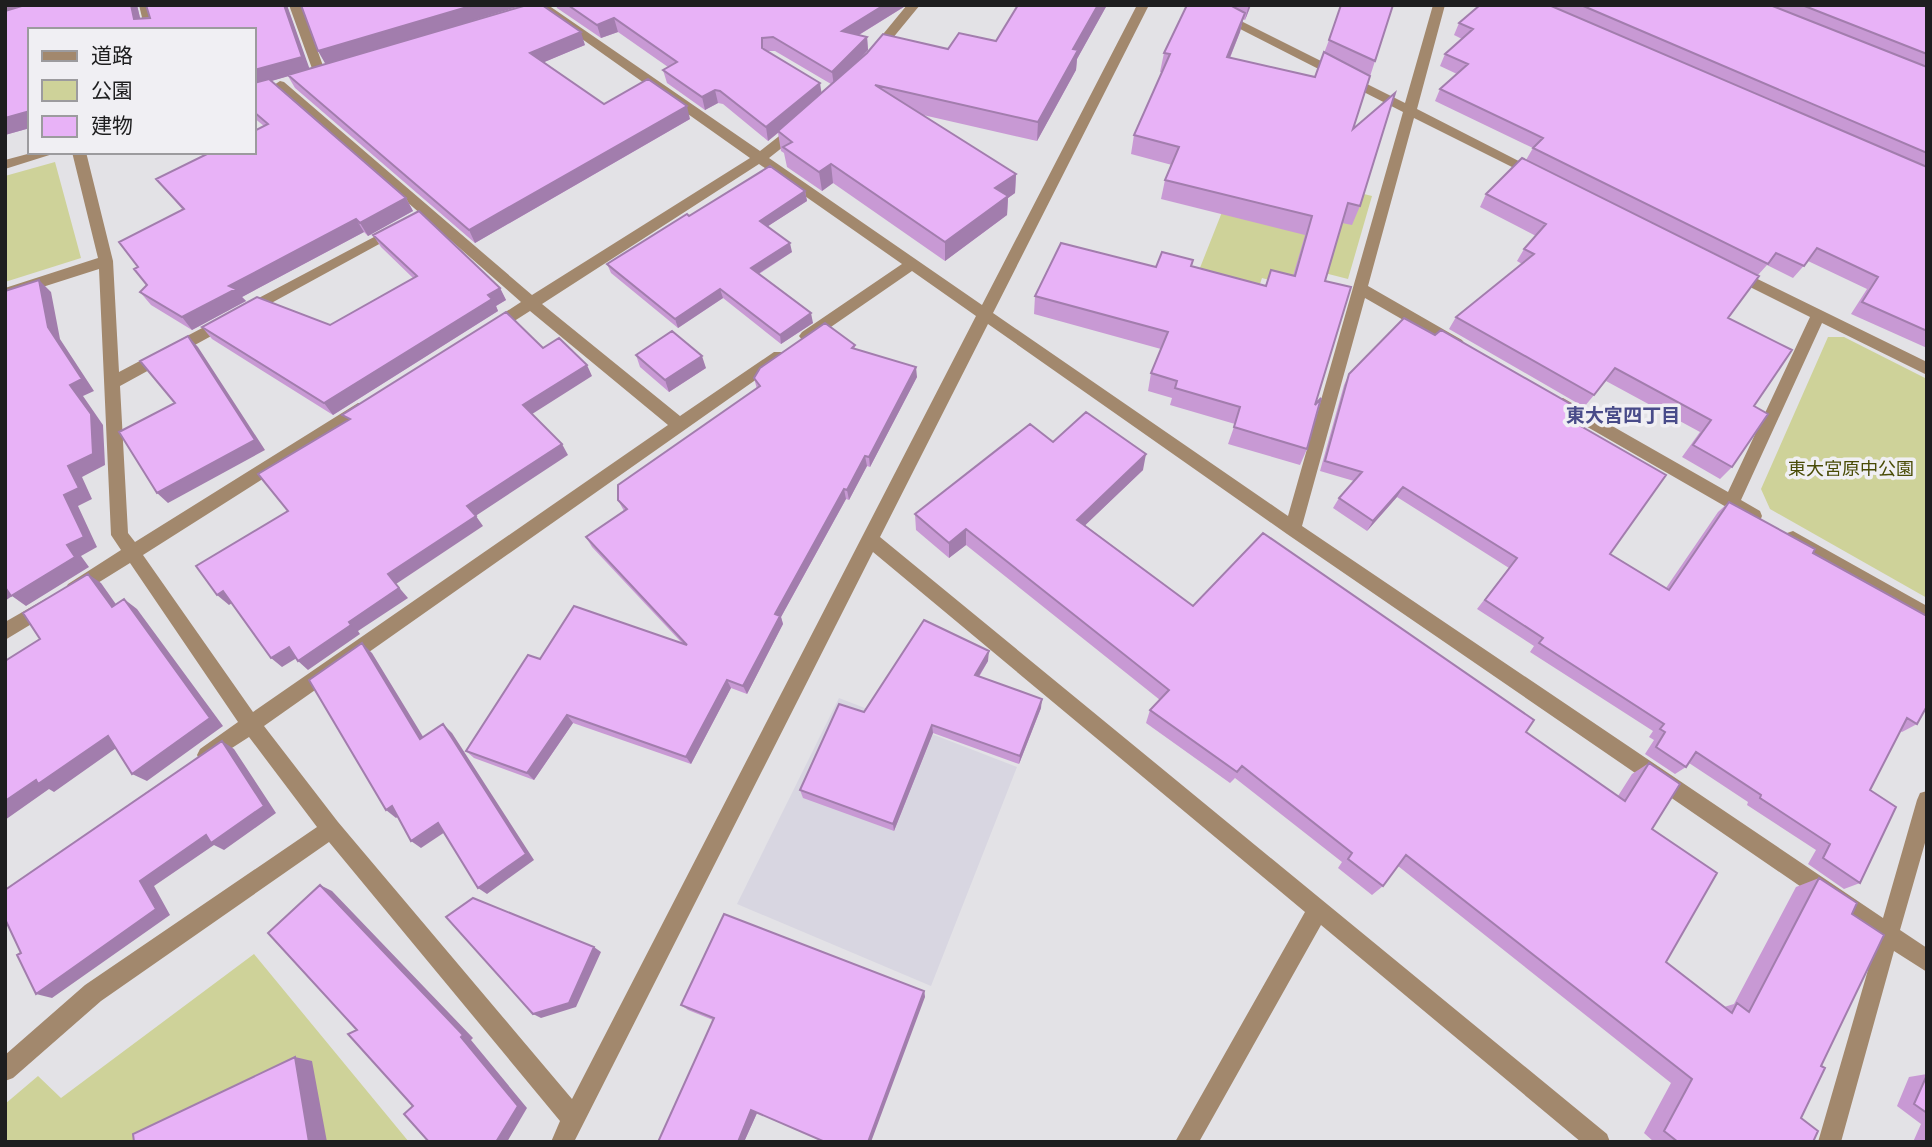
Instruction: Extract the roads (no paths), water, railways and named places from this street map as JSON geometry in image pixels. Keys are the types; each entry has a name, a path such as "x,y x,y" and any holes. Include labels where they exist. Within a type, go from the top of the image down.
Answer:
{"street":[{"path":"145,5 151,28"},
{"path":"295,5 293,81 428,214 531,303 680,425"},
{"path":"863,65 915,5"},
{"path":"562,1142 872,541 1143,5"},
{"path":"1199,5 1547,179"},
{"path":"1293,529 1439,5"},
{"path":"542,8 914,263 1293,529 1927,961"},
{"path":"293,81 333,70"},
{"path":"472,340 761,157 808,119"},
{"path":"5,165 44,154"},
{"path":"79,154 106,261 120,535 130,554 251,725 331,829 574,1120"},
{"path":"112,383 428,214"},
{"path":"5,294 106,261"},
{"path":"195,763 914,263"},
{"path":"1720,265 1927,369"},
{"path":"1360,288 1468,351"},
{"path":"1731,502 1818,314"},
{"path":"1539,392 1927,615"},
{"path":"5,632 378,399"},
{"path":"872,541 1599,1142"},
{"path":"1829,1142 1927,800"},
{"path":"5,1070 93,993 331,829"},
{"path":"1186,1142 1318,910"}],"district":[{"name":"東大宮四丁目","path":"1623,415"}],"park label":[{"name":"東大宮原中公園","path":"1851,468"}]}
